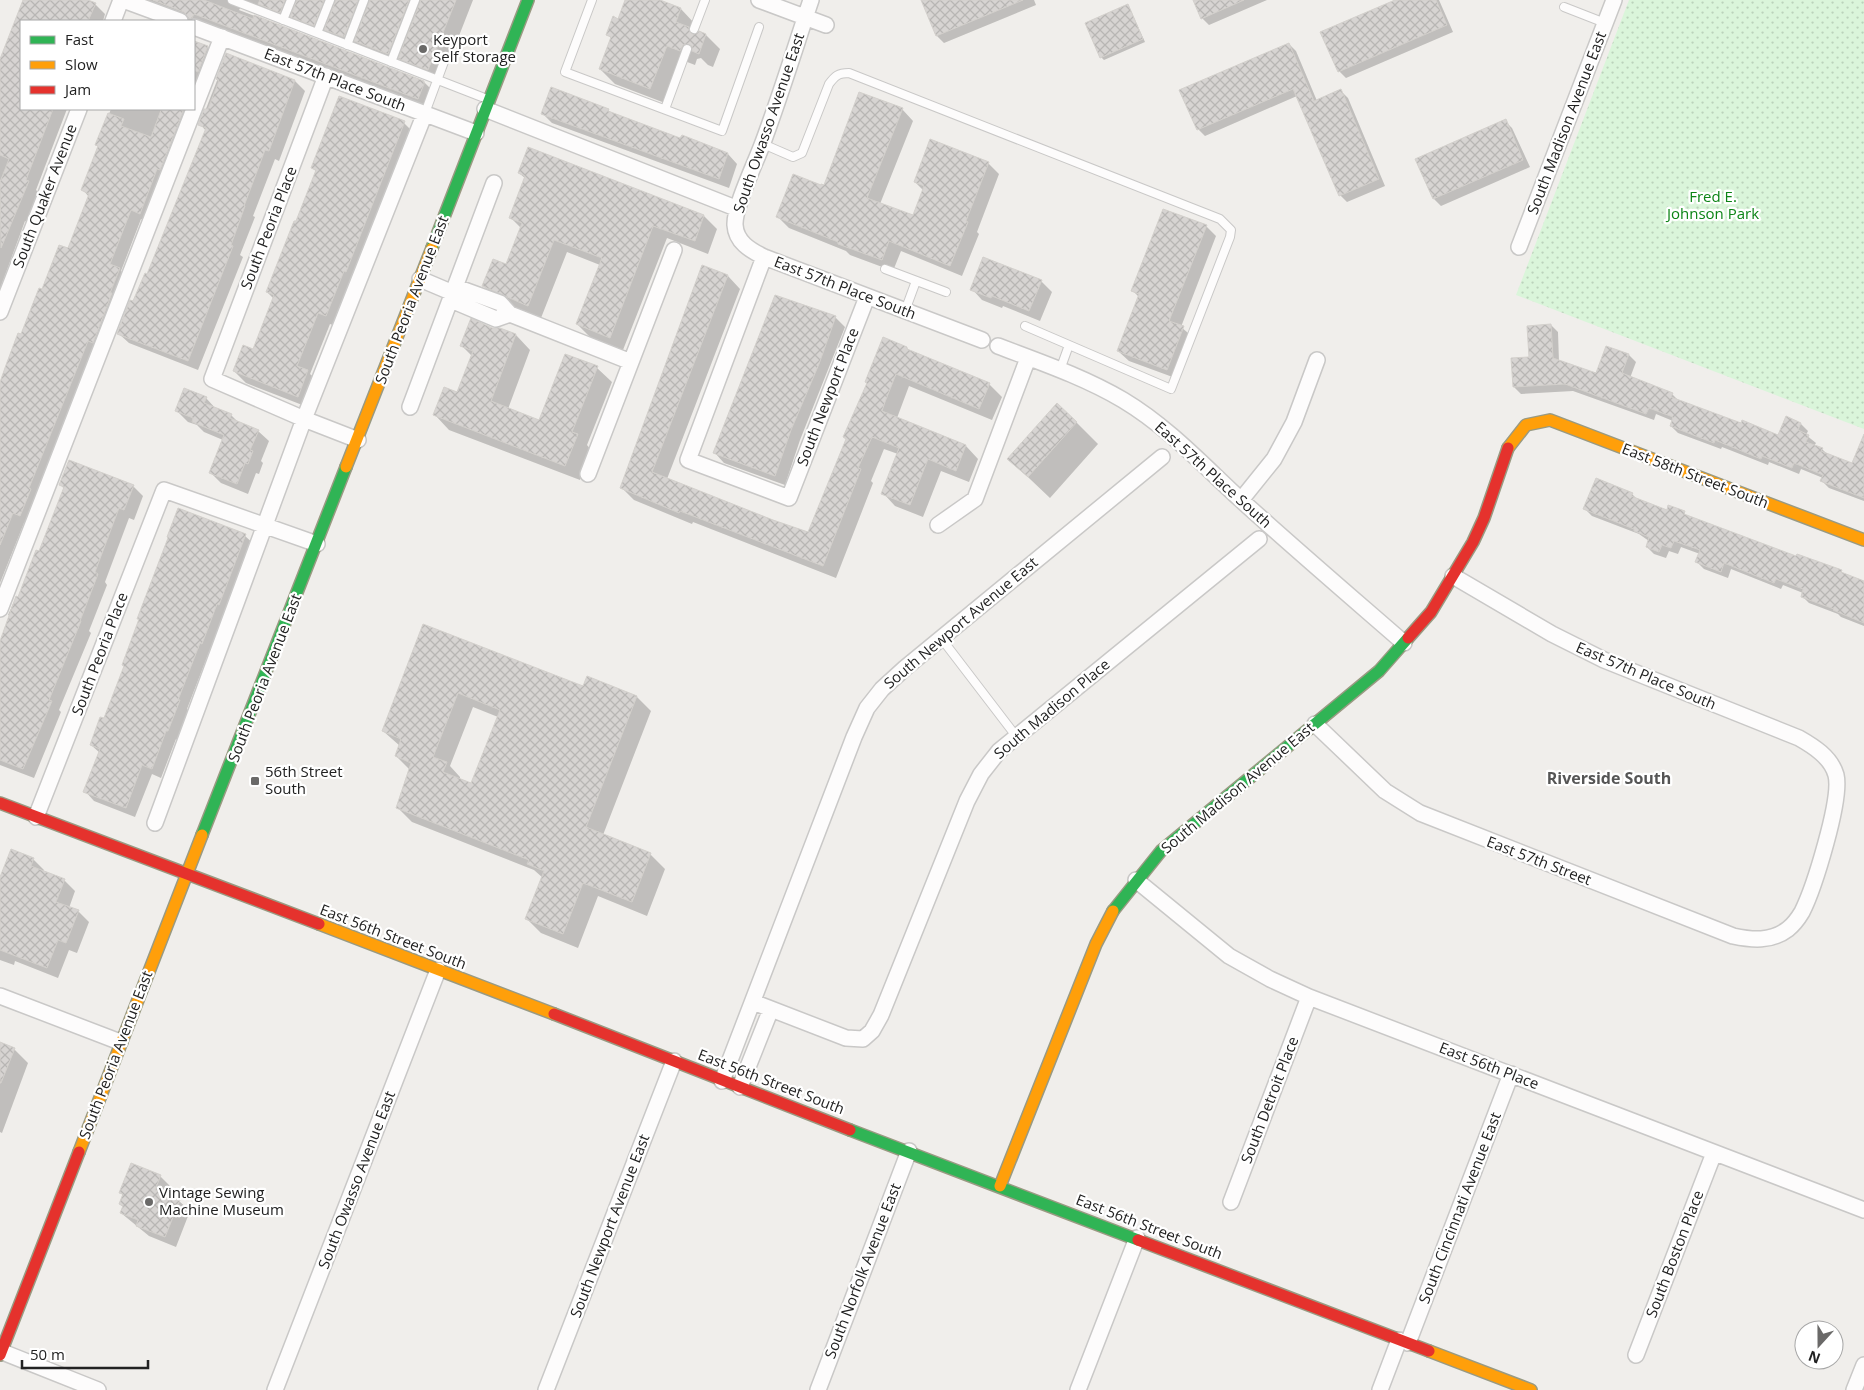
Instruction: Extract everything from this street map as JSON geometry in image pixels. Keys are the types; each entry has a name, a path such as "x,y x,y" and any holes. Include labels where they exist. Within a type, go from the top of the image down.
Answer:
{"street":[{"path":"113,20 122,0 177,20"},
{"name":"South Peoria Avenue East","path":"0,1352 120,1042 318,544 528,0"},
{"path":"759,0 826,26"},
{"name":"South Owasso Avenue East","path":"764,257 748,249 738,238 735,225 738,209 763,144 811,0"},
{"name":"South Madison Avenue East","path":"1519,246 1614,0"},
{"name":"East 57th Place South","path":"195,26 476,133"},
{"path":"195,107 222,37"},
{"name":"South Peoria Place","path":"304,419 212,379 326,76"},
{"path":"487,104 738,209"},
{"name":"South Quaker Avenue","path":"0,312 79,110"},
{"path":"0,609 194,110"},
{"path":"155,823 304,419 425,113"},
{"path":"410,407 494,183"},
{"path":"588,474 674,250"},
{"name":"East 57th Place South","path":"764,257 982,340"},
{"name":"South Newport Place","path":"764,257 688,460 789,498 867,297"},
{"path":"420,280 453,293 496,319 510,314 631,362"},
{"name":"East 57th Place South","path":"998,346 1060,370 1110,393 1148,416 1177,439 1241,500 1404,643"},
{"path":"938,526 975,499 1028,358"},
{"path":"1241,500 1274,458 1294,422 1318,360"},
{"path":"304,419 358,440"},
{"name":"East 58th Street South","path":"1526,425 1550,420 1864,540"},
{"name":"South Madison Avenue East","path":"1000,1186 1096,944 1112,912 1161,851 1379,671 1431,612 1474,542 1508,447 1526,425"},
{"name":"South Newport Avenue East","path":"722,1081 854,736 867,708 888,684 941,638 1162,457"},
{"name":"South Peoria Place","path":"36,817 164,490 266,525"},
{"path":"266,525 318,544"},
{"name":"South Madison Place","path":"771,1009 846,1038 863,1039 872,1031 881,1015 967,801 999,751 1259,539"},
{"name":"East 57th Place South","path":"1453,576 1552,634 1604,660 1798,738 1817,749 1836,774 1837,793 1810,894 1801,914 1788,929"},
{"name":"East 57th Street","path":"1315,724 1385,791 1420,813 1733,936 1754,941 1774,937 1788,929"},
{"name":"East 56th Street South","path":"0,803 1531,1390"},
{"name":"East 56th Place","path":"1136,880 1229,956 1270,979 1309,997 1864,1210"},
{"name":"South Owasso Avenue East","path":"275,1390 438,970"},
{"path":"0,996 120,1042"},
{"name":"South Detroit Place","path":"1231,1202 1309,997"},
{"path":"740,1087 771,1009 753,1002"},
{"name":"South Newport Avenue East","path":"546,1390 674,1061"},
{"name":"South Cincinnati Avenue East","path":"1380,1390 1404,1341 1511,1074"},
{"name":"South Norfolk Avenue East","path":"818,1390 909,1151"},
{"name":"South Boston Place","path":"1636,1355 1714,1153"},
{"path":"1078,1390 1137,1238"},
{"path":"0,1352 98,1390"},
{"path":"1854,1390 1864,1365"}],"lane":[{"path":"232,0 247,3 283,20 437,80 487,104"},
{"path":"283,20 291,0"},
{"path":"317,33 330,0"},
{"path":"347,45 364,0"},
{"path":"391,62 415,0"},
{"path":"592,0 565,72 722,131 759,27"},
{"path":"694,29 705,0"},
{"path":"1564,7 1605,23"},
{"path":"665,109 687,49"},
{"path":"425,113 445,59"},
{"path":"763,144 793,157 802,154 829,84 840,73 849,73 1220,219 1231,230 1172,389 1025,326"},
{"path":"885,269 946,292"},
{"path":"905,311 916,281"},
{"path":"1060,370 1069,345"},
{"path":"941,638 1016,736"}],"green space":[{"name":"Fred E. Johnson Park","path":"1629,0 1864,0 1864,429 1516,295"}],"building":[{"path":"23,0 88,0 96,3 88,20 20,20 20,110 53,110 26,180 29,181 1,248 0,182 9,159 0,155 0,59"},
{"path":"153,0 204,0 253,19 254,15 424,81 424,84 418,99 194,14 189,19 184,12"},
{"path":"260,0 285,0 280,13 258,4"},
{"path":"297,0 324,0 314,26 290,17"},
{"path":"336,0 358,0 344,37 324,30"},
{"path":"370,0 409,0 388,54 354,41"},
{"path":"421,0 456,0 428,70 398,59"},
{"path":"625,0 660,0 681,8 676,22 689,27 692,34 699,31 706,34 699,54 692,51 692,46 688,44 683,45 680,51 667,46 650,89 599,69 611,37 606,35 613,16 618,19"},
{"path":"921,0 1023,0 936,36"},
{"path":"1193,0 1244,0 1201,19"},
{"path":"1395,0 1436,0 1447,25 1338,72 1320,32"},
{"path":"1128,4 1143,39 1100,58 1085,23"},
{"path":"195,41 208,46 198,72 195,70"},
{"path":"1289,43 1314,101 1341,89 1379,179 1339,196 1293,89 1197,130 1179,90"},
{"path":"226,53 295,80 269,151 265,150 231,245 233,246 188,361 117,334 130,300 133,301 145,273 147,274 206,128 198,125 204,109 208,109 219,81 216,79"},
{"path":"551,87 680,138 682,135 728,153 719,179 541,114"},
{"path":"859,92 903,108 867,198 913,215 924,186 914,182 930,139 989,162 950,266 889,241 882,260 838,244 838,242 776,217 793,174 824,185"},
{"path":"339,96 405,121 346,272 344,271 326,316 318,313 297,366 308,370 298,397 233,371 243,345 253,349 274,295 266,292 316,170 311,168"},
{"path":"161,110 184,110 160,170 157,169 140,214 131,210 110,264 120,268 93,343 88,341 29,488 31,489 20,516 13,513 0,545 0,382 6,365 18,333 21,334 39,288 42,289 59,245 68,248 89,194 81,190 98,146 95,145 108,113 124,119 121,126 151,137"},
{"path":"1506,119 1523,160 1433,199 1415,159"},
{"path":"528,147 704,215 695,241 653,226 610,338 576,324 602,258 554,240 528,306 482,286 493,259 506,264 522,223 509,218 525,176 518,173"},
{"path":"1163,209 1207,225 1169,321 1184,326 1167,370 1117,351 1139,294 1131,291"},
{"path":"983,257 1042,280 1029,311 992,296 991,298 970,290"},
{"path":"702,265 728,275 652,472 808,532 846,439 843,437 867,383 865,382 883,337 907,347 907,349 990,383 979,409 896,374 885,402 882,411 966,445 956,471 928,459 910,505 881,494 899,448 872,437 858,468 861,469 823,566 680,511 679,513 620,488"},
{"path":"775,295 836,316 775,476 713,453"},
{"path":"471,318 492,328 500,328 516,334 491,401 539,420 565,354 598,366 572,432 578,434 565,466 433,415 444,387 457,392 473,351 460,346"},
{"path":"1551,324 1553,358 1596,373 1606,346 1629,354 1622,373 1673,393 1671,397 1741,423 1742,420 1778,435 1786,416 1801,423 1798,430 1809,435 1806,442 1823,448 1821,451 1852,463 1864,434 1864,498 1820,481 1823,475 1794,463 1792,468 1762,456 1761,459 1715,440 1714,443 1670,426 1673,417 1649,408 1646,414 1565,384 1513,387 1511,358 1529,357 1527,326"},
{"path":"184,388 207,397 204,403 232,414 230,418 259,430 250,450 253,451 248,464 245,463 237,484 209,473 224,435 192,422 193,418 175,411"},
{"path":"1057,403 1077,422 1028,477 1007,459"},
{"path":"69,460 134,485 124,510 119,508 95,572 98,574 81,621 49,700 52,701 23,769 0,760 0,641 16,596 18,597 36,550 39,551 64,487 59,485"},
{"path":"1596,478 1633,493 1631,496 1667,510 1668,505 1685,511 1684,514 1796,556 1797,554 1842,570 1841,572 1864,581 1864,623 1801,597 1803,589 1776,579 1774,583 1724,563 1721,572 1695,562 1700,550 1674,541 1671,548 1662,545 1659,552 1646,547 1649,537 1634,531 1634,529 1583,509"},
{"path":"178,508 246,534 219,605 217,604 202,644 200,643 178,700 180,700 152,769 142,765 126,808 83,792 100,749 90,745 100,717 104,718 124,666 122,665 139,619 137,619"},
{"path":"423,624 583,686 587,676 637,696 586,827 651,853 632,902 583,883 563,934 525,919 544,871 527,864 529,860 396,808 411,763 395,756 401,739 382,731","holes":["458,693 500,710 471,783 443,772 447,762 433,757"]},
{"path":"11,849 34,858 31,866 65,879 56,902 79,910 66,943 58,940 47,968 0,950 0,877"},
{"path":"0,1042 15,1048 1,1083 0,1083"},
{"name":"Vintage Sewing Machine Museum","path":"131,1163 161,1175 155,1190 180,1200 165,1237 136,1226 138,1220 120,1213 123,1206 119,1204 123,1194 119,1193"}],"traffic: fast":[{"path":"432,248 528,0"},
{"path":"202,835 346,467"},
{"path":"1113,911 1161,851 1379,671 1408,638"},
{"path":"850,1130 1138,1240"}],"traffic: slow":[{"path":"346,467 432,248"},
{"path":"1508,448 1526,425 1550,420 1864,540"},
{"path":"79,1152 202,835"},
{"path":"1000,1186 1096,944 1113,911"},
{"path":"319,924 554,1014"},
{"path":"1429,1351 1531,1390"}],"traffic: jam":[{"path":"1408,638 1431,612 1473,542 1484,518 1508,448"},
{"path":"0,803 319,924"},
{"path":"554,1014 850,1130"},
{"path":"0,1355 79,1152"},
{"path":"1138,1240 1429,1351"}],"place":[{"name":"Keyport Self Storage","path":"423,49"},
{"name":"56th Street South","path":"255,781"},
{"name":"Vintage Sewing Machine Museum","path":"149,1202"}],"district":[{"name":"Riverside South","path":"1609,778"}]}
